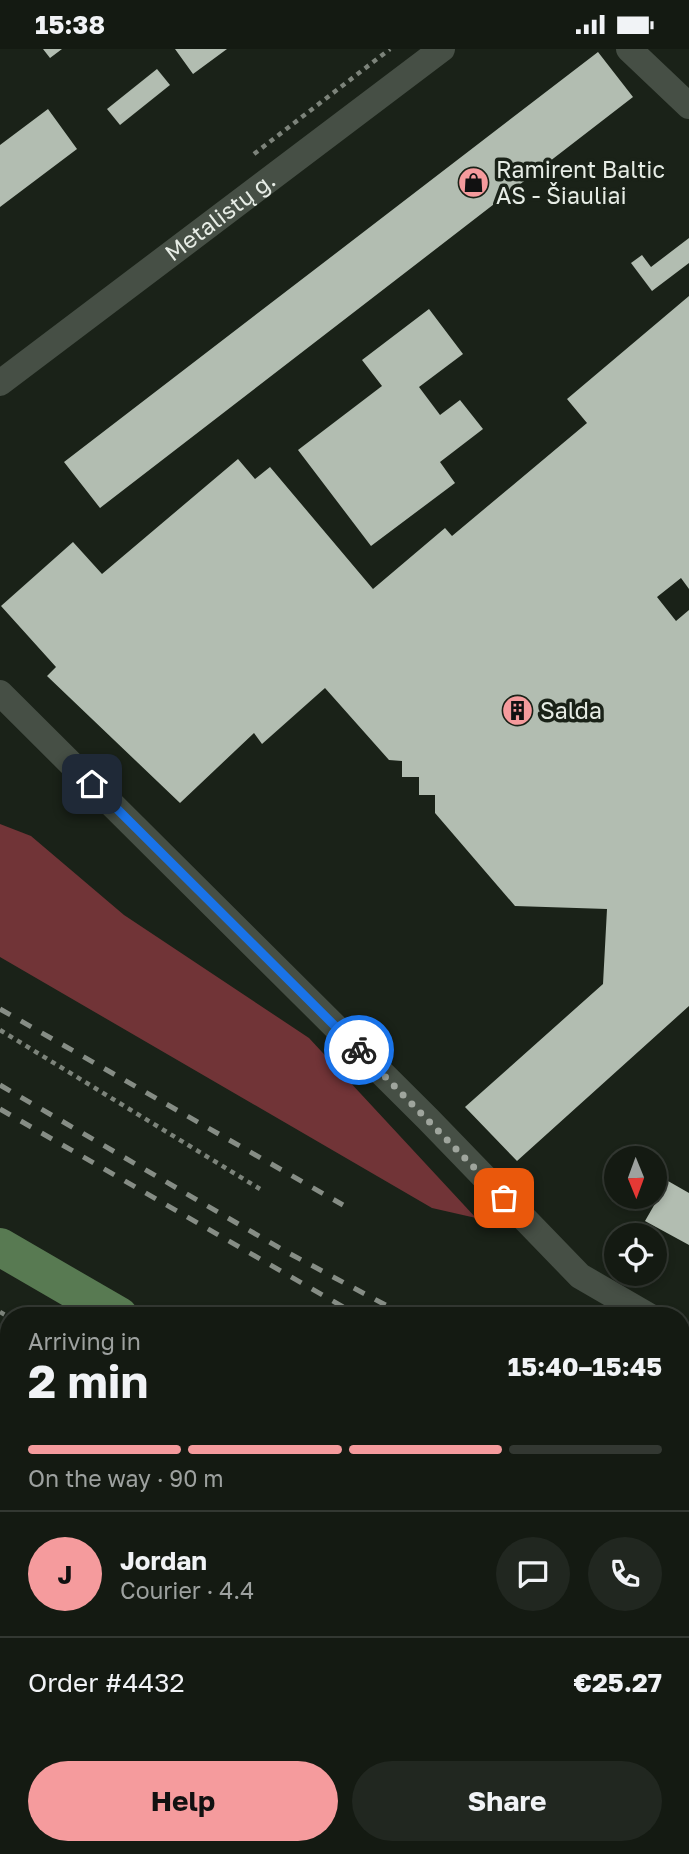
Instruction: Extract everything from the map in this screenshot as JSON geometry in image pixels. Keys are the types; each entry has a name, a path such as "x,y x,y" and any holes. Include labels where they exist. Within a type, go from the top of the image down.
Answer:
{"main road":[{"path":"0,1247 104,1307"}],"street":[{"name":"Metalistų g.","path":"0,383 442,49"},
{"path":"629,49 689,106"},
{"path":"0,693 418,1109 580,1276 633,1307"}],"path":[{"path":"254,154 390,49"},
{"path":"0,1030 260,1189"}],"shaded area":[{"path":"0,824 31,836 124,915 309,1038 476,1218 432,1208 0,957"}],"building":[{"path":"43,49 62,49 50,58"},
{"path":"175,49 227,49 193,74"},
{"path":"598,52 633,97 100,508 64,462"},
{"path":"157,69 170,85 120,125 107,109"},
{"path":"48,109 77,149 0,207 0,145"},
{"path":"689,238 689,263 652,291 631,263 642,255 651,267"},
{"name":"Salda","path":"689,296 689,589 681,578 657,597 676,621 689,610 689,1006 517,1161 465,1107 603,984 607,909 515,906 435,813 435,795 419,795 419,777 402,777 402,761 389,760 325,688 262,744 254,733 180,803 47,676 56,667 1,606 73,542 102,574 238,459 255,479 270,467 373,589 445,528 452,536 587,423 567,399"},
{"path":"429,309 463,354 419,387 440,415 460,400 483,429 440,462 455,483 371,546 298,450 382,386 362,360"},
{"path":"667,1183 689,1193 689,1245 667,1233 667,1223 645,1221 652,1209 667,1209"}],"railway":[{"path":"0,1009 343,1205"},
{"path":"0,1085 283,1250 389,1307"},
{"path":"0,1109 343,1307"}],"way so far":[{"path":"359,1050 504,1198"}],"place":[{"name":"Ramirent Baltic AS - Šiauliai","path":"473,183"},
{"name":"Salda","path":"517,711"}],"route":[{"path":"92,784 359,1050"}]}
